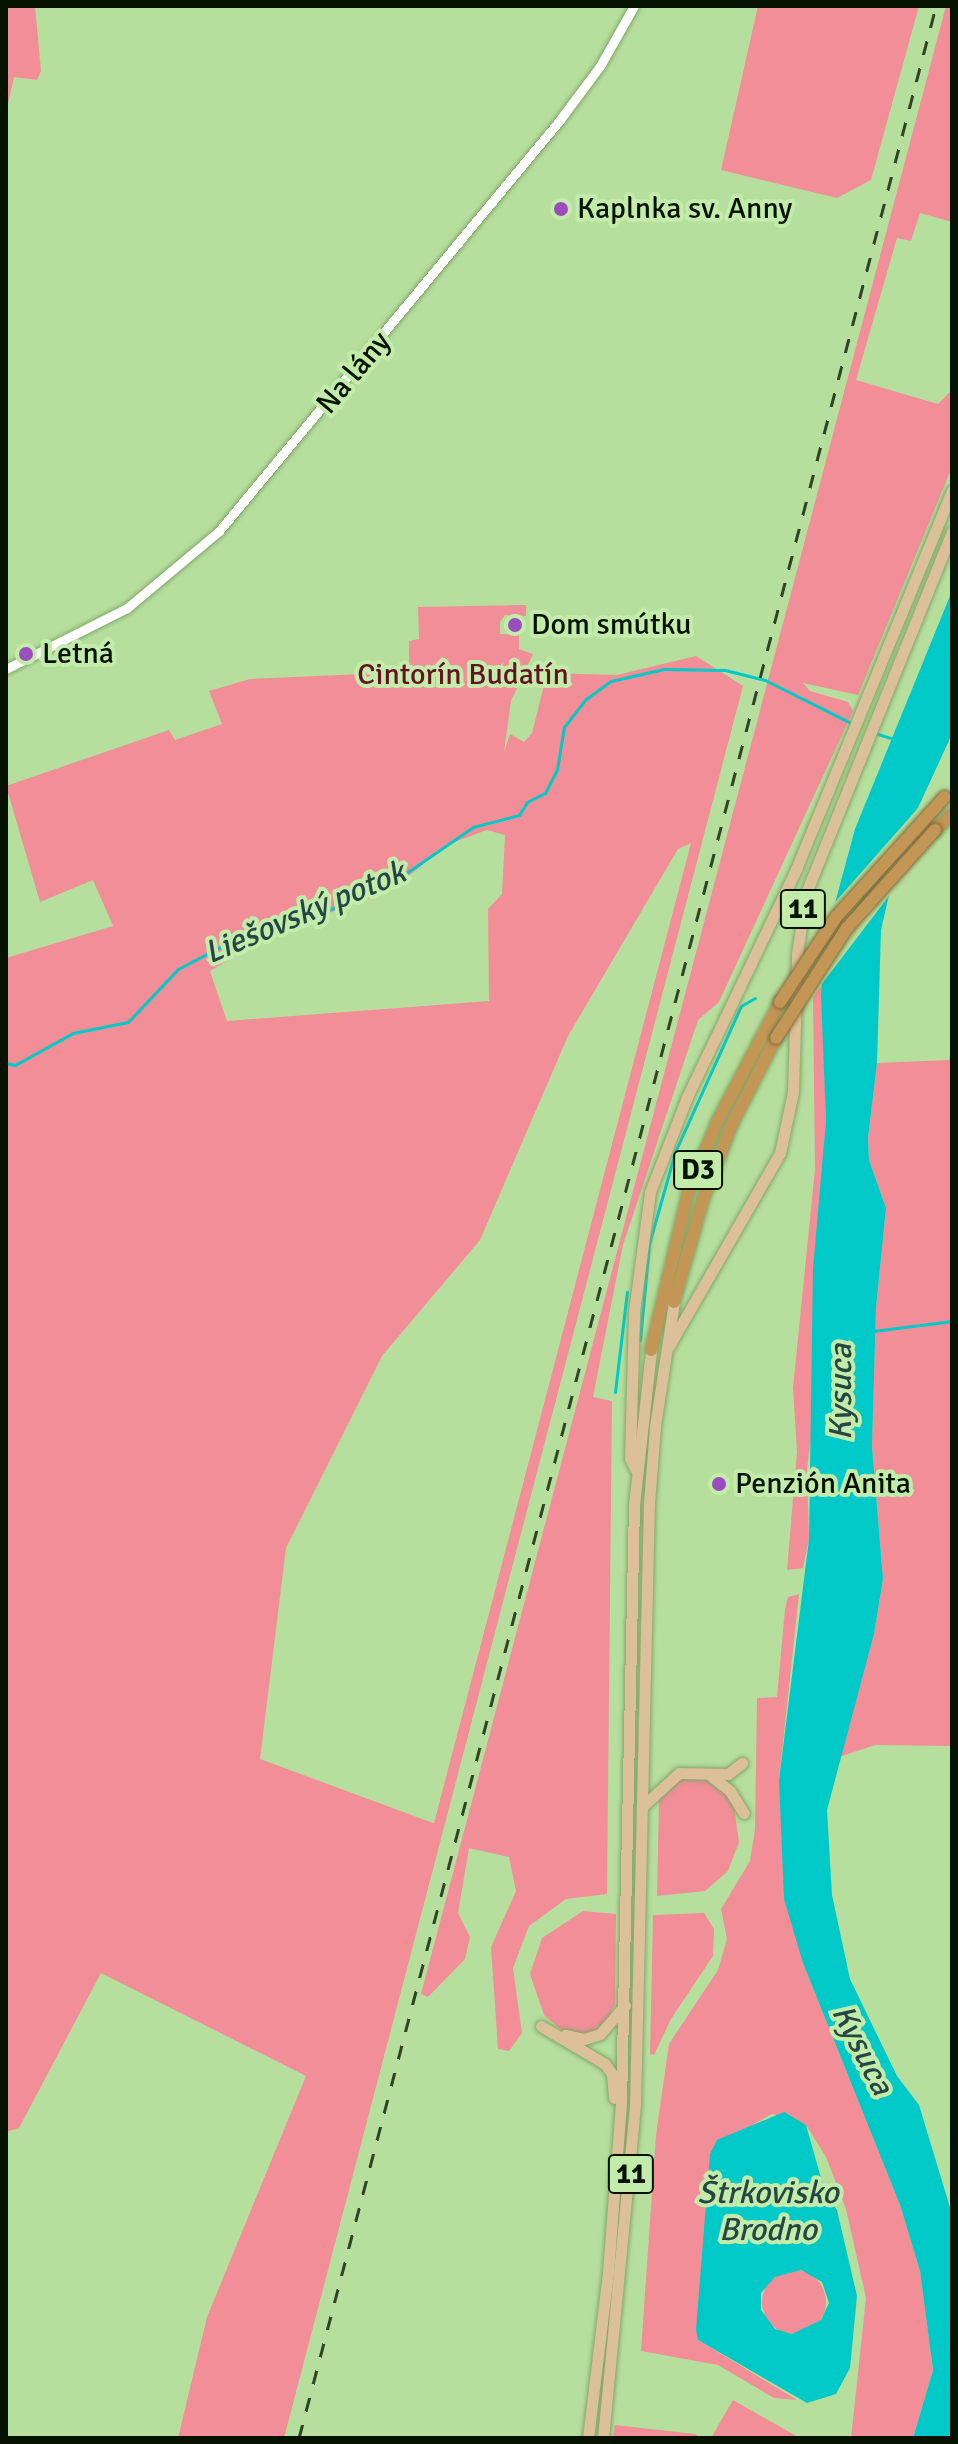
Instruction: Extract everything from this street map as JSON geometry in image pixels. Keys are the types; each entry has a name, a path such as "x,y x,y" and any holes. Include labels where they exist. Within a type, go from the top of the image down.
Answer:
{"highway":[{"name":"D3","path":"651,1350 688,1193 718,1120 780,1002 869,877 952,790"},
{"name":"D3","path":"674,1302 704,1197 732,1124 776,1038 847,928 901,863 952,814"}],"main road":[{"name":"11","path":"588,2438 619,2130 625,2004 637,1470 630,1458 634,1312 650,1192 681,1111 796,869 952,491"},
{"name":"11","path":"603,2438 630,2185 644,1805 649,1503 665,1352 768,1180 784,1141 793,1092 797,954 806,893 952,531"},
{"name":"D3","path":"665,1352 674,1302"},
{"name":"D3","path":"637,1470 651,1350"},
{"path":"644,1805 679,1773 728,1774 742,1763"},
{"path":"707,1773 730,1791 744,1813"},
{"path":"619,2130 613,2116 612,2074 605,2064 541,2026 584,2039 600,2034 625,2004"}],"street":[{"name":"Na lány","path":"6,669 127,608 219,531 559,121 600,66 634,6"}],"green space":[{"path":"6,6 35,6 41,71 37,80 14,77 6,113"},
{"path":"758,6 919,6 871,180 837,198 721,170"},
{"path":"946,6 952,6 952,222 920,213 911,241 897,238 856,380 938,404 952,390 952,467 858,695 803,683 810,691 848,702 853,711 719,1002 698,1020 623,1245 593,1397 612,1401 607,1894 566,1899 529,1926 513,1968 522,2033 509,2051 498,2049 491,1947 516,1891 509,1857 469,1848 458,1913 470,1937 465,1959 428,1997 421,1994"},
{"name":"Cintorín Budatín","path":"526,605 526,616 505,615 500,622 500,634 519,635 519,649 533,654 511,701 504,752 510,734 524,742 532,733 547,673 617,675 696,656 743,686 284,2438 178,2438 207,2317 306,2076 101,1973 19,2128 6,2132 6,958 113,926 93,880 40,902 6,786 169,730 175,740 222,724 209,691 250,679 362,674 409,662 409,641 419,639 418,607","holes":["487,830 505,835 502,894 488,909 489,1001 227,1021 210,971 271,935 393,889 446,845","691,843 434,1823 433,1823 260,1759 286,1548 382,1356 480,1240 568,1036 678,849"]},
{"path":"822,985 826,1121 812,1340 814,1414 807,1469 809,1539 803,1568 787,1570 797,1452 793,1388 815,1169 813,998"},
{"path":"952,1041 952,1746 875,1745 839,1757 874,1634 883,1579 872,1446 876,1308 886,1208 869,1160 868,1138 877,1063 949,1060"},
{"path":"799,1594 779,1780 803,1963 900,2205 920,2271 933,2370 913,2438 851,2438 866,2298 846,2209 826,2157 806,2125 772,2114 747,2128 698,2340 797,2400 774,2398 718,2365 641,2351 656,2135 669,2044 718,1970 727,1939 721,1909 750,1861 755,1829 757,1698 777,1697 785,1609 788,1597"},
{"path":"684,1778 707,1778 720,1787 734,1806 739,1842 728,1871 705,1891 657,1896 659,1801 664,1789"},
{"path":"583,1911 616,1914 615,2004 604,2027 584,2035 561,2030 544,2015 530,1974 542,1938"},
{"path":"704,1913 714,1929 713,1956 671,2019 654,2055 650,2054 653,1915"},
{"path":"794,2270 812,2276 820,2284 826,2302 820,2320 812,2328 794,2334 776,2328 768,2320 762,2302 768,2284 776,2276"},
{"path":"733,2400 798,2437 798,2438 711,2438"},
{"path":"615,2425 695,2434 700,2438 613,2438"}],"water":[{"name":"Kysuca","path":"952,591 952,734 900,847 881,930 877,1063 868,1138 869,1160 886,1208 876,1308 872,1446 883,1579 874,1634 827,1810 832,1895 850,1979 897,2076 919,2105 952,2214 952,2438 913,2438 933,2370 920,2271 900,2205 803,1963 784,1899 779,1780 809,1539 813,1268 826,1121 821,995 825,940 855,829"},
{"name":"Štrkovisko Brodno","path":"784,2112 806,2125 825,2192 837,2210 857,2296 850,2368 836,2394 807,2403 698,2340 696,2330 710,2154 717,2140","holes":["801,2270 822,2282 829,2303 821,2320 792,2334 775,2329 761,2310 761,2293 775,2277"]}],"pier":[{"path":"926,799 904,847 821,951 829,909"},
{"path":"902,853 895,888 818,989 820,953"}],"waterway":[{"name":"Liešovský potok","path":"6,1063 15,1065 73,1033 128,1022 178,969 241,936 301,921 389,885 473,827 519,815 527,802 545,793 557,769 564,727 586,699 611,681 664,669 725,670 765,680 853,724"},
{"name":"Liešovský potok","path":"875,733 894,739"},
{"path":"640,1340 649,1244 675,1152 741,1006 755,998"},
{"path":"615,1392 627,1292"},
{"path":"873,1331 952,1321"}],"railway":[{"path":"299,2438 936,6"}],"place":[{"name":"Kaplnka sv. Anny","path":"561,209"},
{"name":"Dom smútku","path":"515,625"},
{"name":"Letná","path":"26,654"},
{"name":"Penzión Anita","path":"719,1484"}]}
